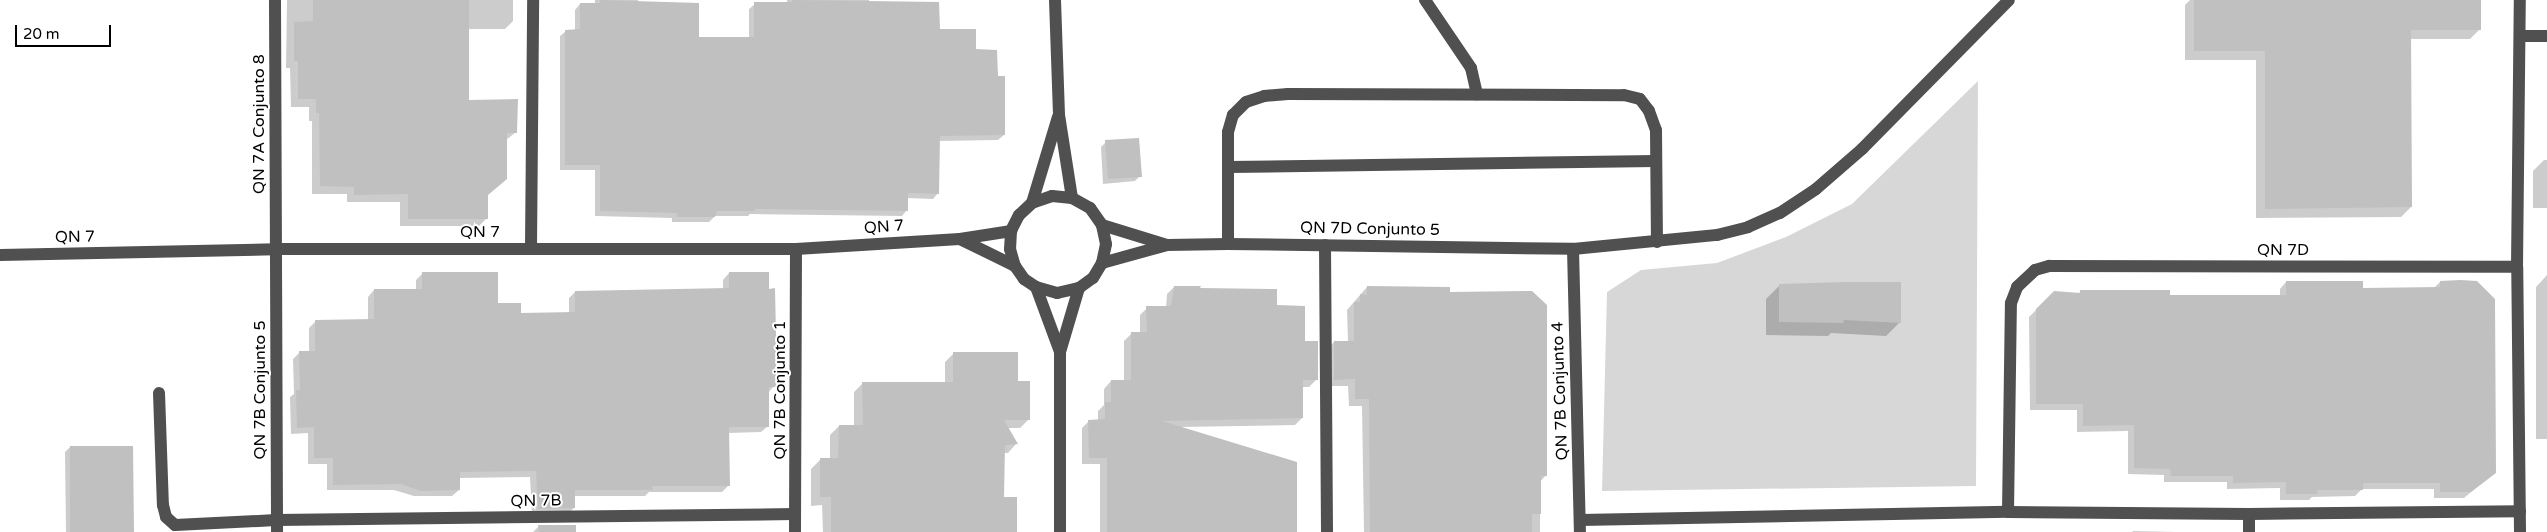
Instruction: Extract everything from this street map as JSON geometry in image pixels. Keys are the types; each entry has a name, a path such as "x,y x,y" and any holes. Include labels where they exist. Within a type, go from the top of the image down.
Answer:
{"street":[{"name":"QN 7A Conjunto 8","path":"275,0 275,249"},
{"path":"531,248 533,0"},
{"path":"1055,0 1059,115 1072,198"},
{"path":"1425,0 1471,68 1477,94"},
{"name":"QN 7D Conjunto 5","path":"1102,263 1168,245 1325,244 1573,249 1717,235 1748,227 1780,213 1816,189 1862,150 2009,0"},
{"path":"2520,0 2517,267 2520,532"},
{"path":"2521,36 2547,36"},
{"path":"1228,244 1228,132 1233,115 1246,102 1264,96 1288,94 1624,95 1640,99 1650,111 1656,130 1657,242"},
{"path":"1032,203 1059,115"},
{"path":"1228,166 1656,161"},
{"path":"960,238 1014,266 1024,278 1036,287 1057,293 1079,288 1093,278 1102,263 1106,244 1102,224 1090,208 1072,198 1052,196 1032,203 1020,215 1011,231 1010,249 1014,266"},
{"name":"QN 7D Conjunto 5","path":"1102,224 1168,245"},
{"name":"QN 7","path":"0,255 275,249 796,249 960,238 1011,231"},
{"path":"1325,244 1327,532"},
{"name":"QN 7B Conjunto 5","path":"275,249 277,526"},
{"name":"QN 7B Conjunto 1","path":"795,532 796,249"},
{"name":"QN 7B Conjunto 4","path":"1573,249 1580,526"},
{"name":"QN 7D","path":"2008,512 2011,303 2017,286 2035,270 2049,266 2517,267"},
{"path":"1036,287 1060,352"},
{"path":"1060,532 1060,352 1079,288"},
{"name":"QN 7B","path":"159,392 163,505 166,516 175,525 277,526 795,514"},
{"path":"1580,526 2008,512 2249,514 2520,511"},
{"path":"2249,514 2249,532"}],"shaded area":[{"path":"1978,81 1976,486 1602,491 1607,292 1641,270 1717,263 1786,237 1852,204"}],"building":[{"path":"313,0 469,0 469,100 518,99 517,133 507,133 507,179 488,195 488,219 408,219 408,194 354,195 354,187 320,186 319,113 316,113 316,99 298,99 298,61 294,61 294,22 313,21"},
{"path":"600,0 699,3 699,37 754,37 754,2 792,2 792,0 939,2 940,29 976,29 976,49 997,50 998,76 1005,76 1005,135 940,136 939,194 908,193 908,211 755,209 755,211 717,211 715,217 677,217 677,213 600,211 600,165 565,165 565,30 580,29 580,3 600,3"},
{"path":"2194,0 2481,0 2481,30 2411,30 2412,207 2265,209 2265,51 2194,51"},
{"path":"1139,138 1142,177 1108,179 1105,140"},
{"path":"422,272 498,272 498,303 521,303 521,313 575,312 575,291 729,288 729,272 769,272 769,289 775,288 776,387 769,387 769,427 729,427 730,486 652,486 653,490 575,490 575,508 538,509 536,471 460,472 460,490 421,491 401,484 333,485 333,458 314,458 314,427 297,428 296,390 300,390 299,351 315,351 315,320 374,319 374,289 422,289"},
{"path":"2286,281 2363,281 2363,288 2440,287 2440,281 2477,281 2495,299 2496,473 2471,492 2440,492 2440,483 2363,483 2363,490 2318,490 2317,494 2286,494 2286,482 2233,483 2233,476 2171,476 2170,469 2134,468 2134,425 2083,426 2083,404 2036,404 2036,309 2054,291 2080,293 2080,290 2170,290 2170,295 2286,295"},
{"path":"1901,282 1901,323 1844,320 1843,323 1779,322 1779,284"},
{"path":"1174,286 1277,289 1277,305 1305,306 1305,341 1318,341 1318,380 1303,380 1303,418 1162,421 1297,462 1297,532 1107,532 1107,458 1089,458 1088,420 1105,419 1105,402 1111,402 1111,380 1131,380 1131,332 1147,332 1146,306 1171,306"},
{"path":"1367,286 1450,287 1450,292 1532,291 1547,305 1547,476 1541,476 1541,514 1532,514 1532,532 1370,532 1369,399 1355,399 1355,379 1334,380 1334,341 1354,341 1354,302 1360,302 1360,294 1367,295"},
{"path":"953,352 1018,352 1018,381 1030,381 1030,420 1004,420 1018,444 1005,445 1004,497 1017,497 1017,532 831,532 831,497 820,497 820,458 838,458 839,425 863,425 862,382 953,382"},
{"path":"70,446 133,446 134,532 70,532"},
{"path":"538,525 576,525 576,532 539,532"}]}
